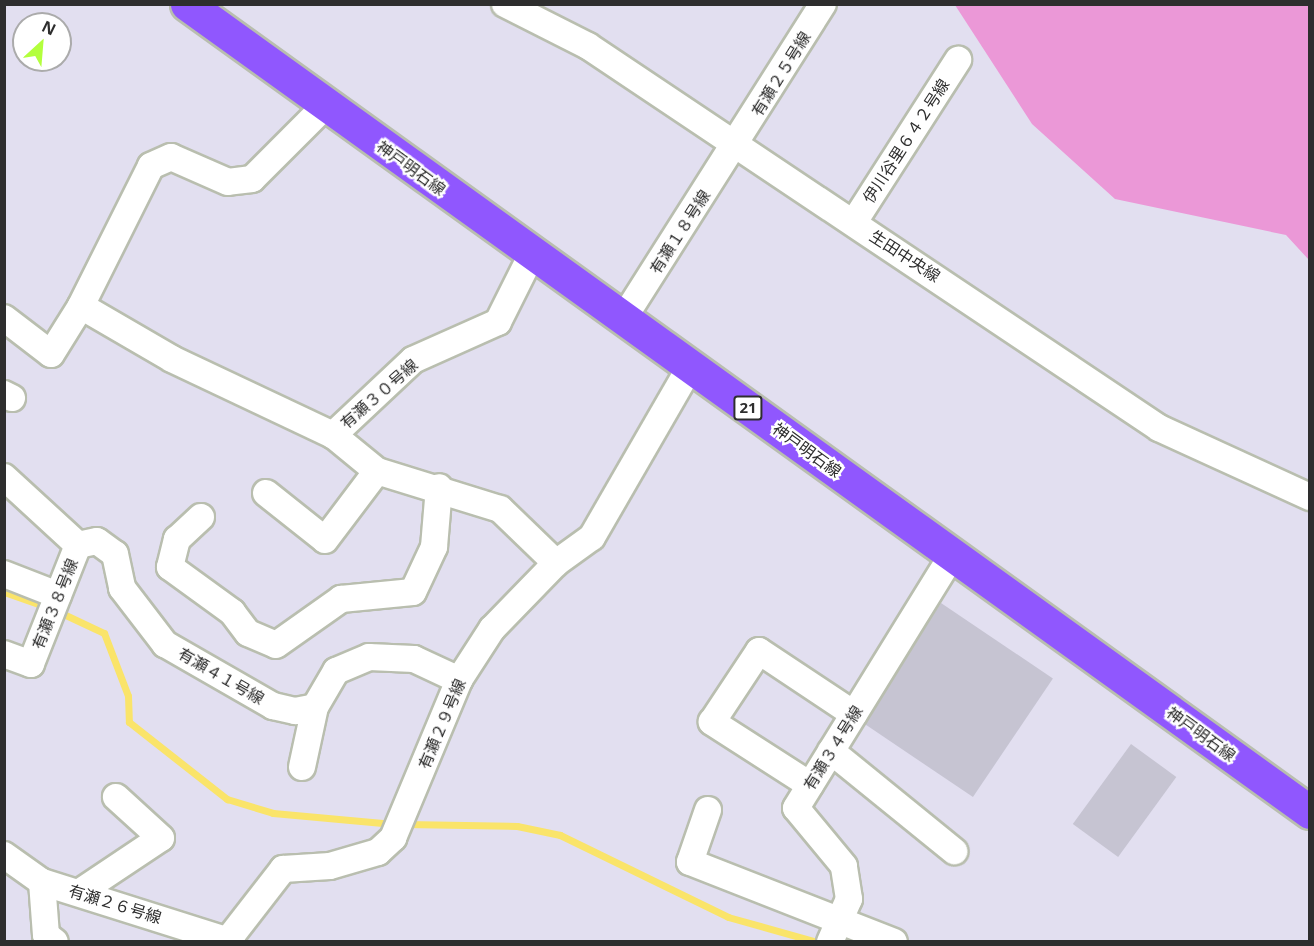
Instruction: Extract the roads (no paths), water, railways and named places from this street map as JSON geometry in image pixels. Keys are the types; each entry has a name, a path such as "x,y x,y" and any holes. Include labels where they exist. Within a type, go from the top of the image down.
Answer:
{"main road":[{"name":"神戸明石線","path":"187,4 325,106 1310,812"}],"street":[{"name":"生田中央線","path":"505,4 588,46 1159,428 1310,497"},
{"name":"有瀬２５号線","path":"737,145 823,4"},
{"name":"伊川谷里６４２号線","path":"854,222 958,60"},
{"path":"4,318 51,354 81,306 152,166 171,157 228,182 252,179 325,106"},
{"name":"有瀬１８号線","path":"623,319 737,145"},
{"name":"有瀬３０号線","path":"532,254 498,322 413,360 333,435 377,471 439,487 500,509 556,563"},
{"path":"81,306 172,359 333,435"},
{"name":"有瀬２９号線","path":"230,941 283,869 330,866 378,852 393,838 459,680 492,630 556,563 592,537 690,367"},
{"path":"266,493 325,540 377,471"},
{"name":"有瀬３８号線","path":"4,477 78,545 31,664 4,654"},
{"path":"201,517 177,540 170,567 232,612 248,633 276,645 341,599 413,592 434,547 439,487"},
{"name":"有瀬４１号線","path":"78,545 97,541 116,554 122,588 165,644 273,706 295,711 315,707"},
{"name":"有瀬３４号線","path":"834,932 849,899 844,866 796,808 952,555"},
{"path":"4,574 58,596"},
{"path":"810,785 712,722 759,651 854,714"},
{"path":"302,767 315,707 336,671 369,657 414,659 459,680"},
{"path":"831,752 954,851"},
{"path":"80,892 161,838 116,797"},
{"path":"708,810 690,862 834,932 894,942"},
{"name":"有瀬２６号線","path":"4,855 42,882 80,892 230,941"},
{"path":"42,882 46,935 55,942"}],"waterway":[{"path":"4,592 47,607"},
{"path":"57,611 104,633 128,696 129,722 227,799 273,813 393,824"},
{"path":"405,824 517,826 560,835 728,917 817,942"}]}
